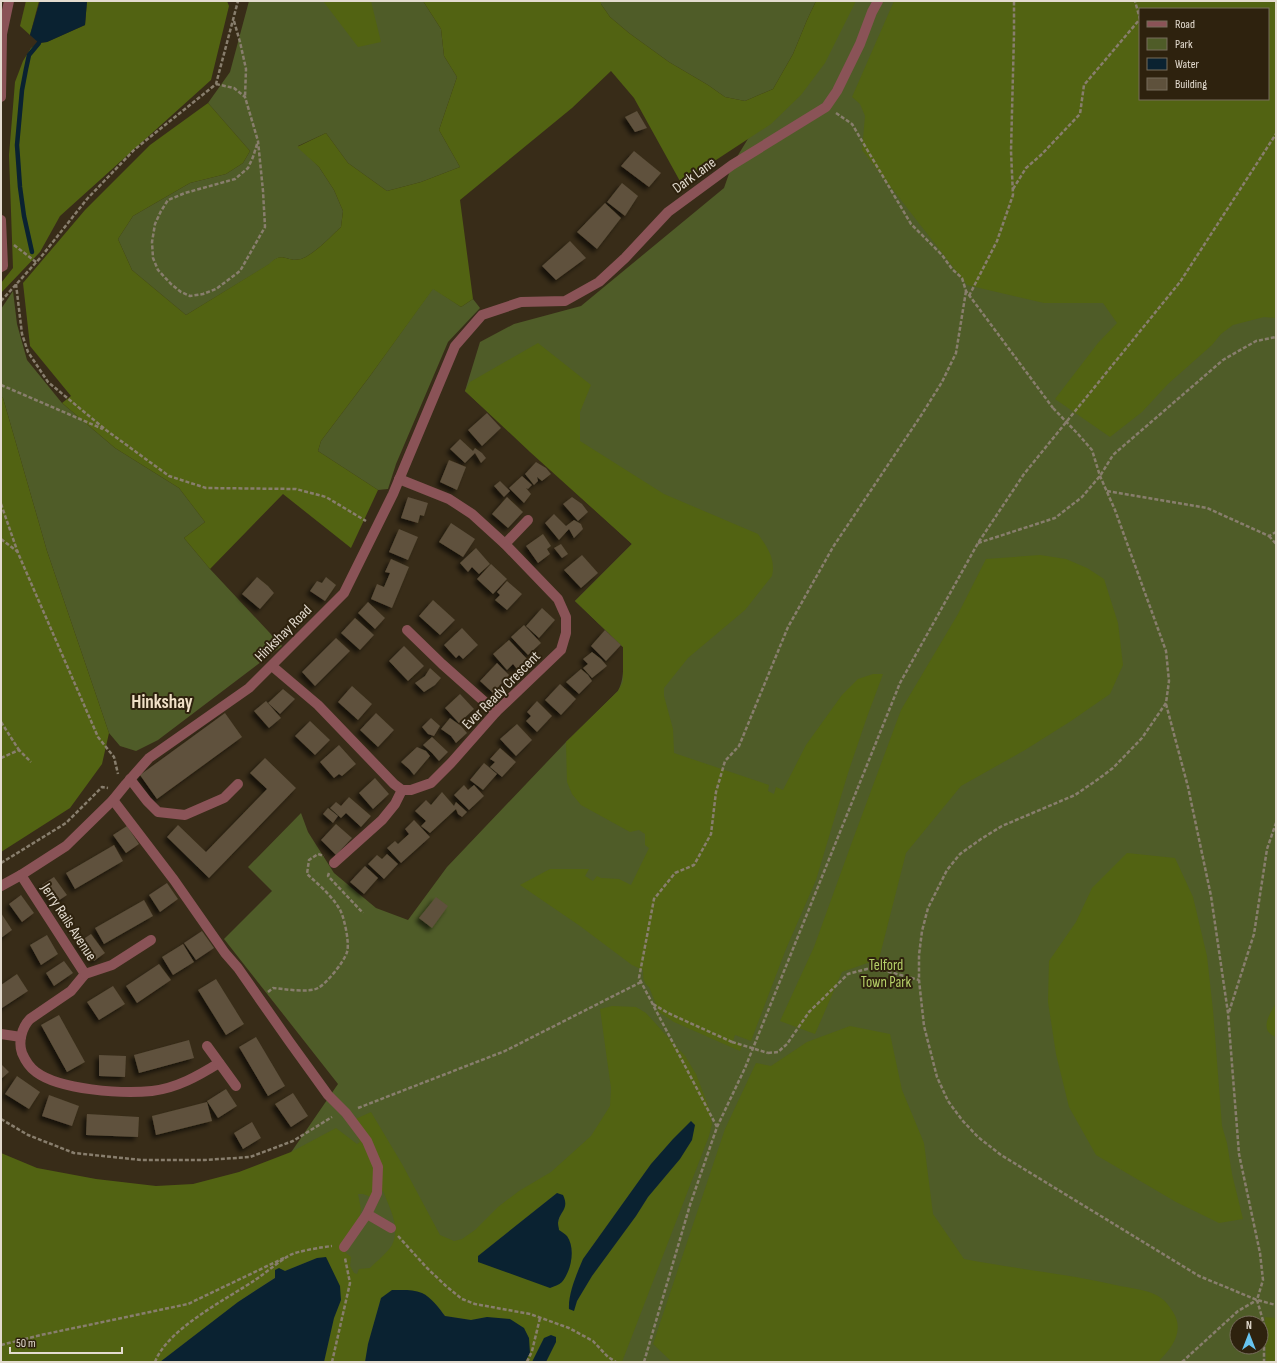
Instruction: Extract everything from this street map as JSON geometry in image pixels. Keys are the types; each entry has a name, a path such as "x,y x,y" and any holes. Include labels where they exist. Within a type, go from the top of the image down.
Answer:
{"street":[{"path":"1,97 3,13 9,1"},
{"name":"Dark Lane","path":"482,315 522,302 565,301 598,282 625,258 668,212 732,165 826,107 837,91 860,44 872,12 878,1"},
{"path":"1,220 3,266 1,267"},
{"name":"Hinkshay Road","path":"1,886 21,876 66,846 113,800 149,758 249,688 344,592 400,479 455,346 482,315"},
{"name":"Ever Ready Crescent","path":"400,479 449,499 472,514 505,544 558,598 566,616 566,633 561,650 496,712 451,764 431,784 411,790 402,790"},
{"path":"505,544 528,520"},
{"path":"407,630 442,664 496,712"},
{"path":"272,666 318,705 394,784 402,790 395,804 382,820 334,863"},
{"path":"130,779 147,801 158,812 186,815 224,798 238,784"},
{"path":"113,800 174,880 328,1095 346,1113 367,1141 378,1167 376,1193 367,1214 344,1247"},
{"name":"Jerry Rails Avenue","path":"21,876 85,974 71,991 30,1019 26,1023 21,1037"},
{"path":"85,974 112,965 151,940"},
{"path":"1,1034 21,1037 20,1047 23,1057 36,1073 51,1080 78,1087 108,1090 152,1091 174,1086 195,1077 219,1063"},
{"path":"207,1046 236,1086"},
{"path":"367,1214 391,1228"}],"path":[{"path":"1,301 36,262 88,199 134,150 216,84 234,21 238,1"},
{"path":"969,296 997,241 1013,195 1011,151 1014,1"},
{"path":"1135,1 1139,15"},
{"path":"1013,190 1026,168 1042,155 1080,114 1084,85 1139,20"},
{"path":"234,21 246,69 245,97 258,141 264,191 265,227 240,271 216,289 203,294 190,296 181,292 158,270 152,258 152,242 155,224 161,211 168,200 185,193 235,179 248,168 258,141"},
{"path":"216,84 234,88 245,97"},
{"path":"826,107 852,124 911,224 942,255 952,269 962,278 969,296 1054,408 1092,450 1100,476 1115,510 1166,651 1169,681 1166,704 1188,787 1211,896 1228,1013 1239,1154 1260,1253 1263,1280 1257,1300 1264,1324 1264,1362"},
{"path":"644,1362 690,1205 717,1127 745,1068 900,683 978,543 1024,474 1180,282 1276,134"},
{"path":"1,227 14,246 36,262"},
{"path":"16,284 22,334 28,352 48,382 106,430 169,476 206,488 296,489 326,497 377,527"},
{"path":"717,1127 639,978 654,899 675,873 694,865 711,834 716,792 725,761 739,746 788,626 832,546 922,414 942,382 956,353 966,291"},
{"path":"978,543 1055,518 1082,497 1100,476 1117,451 1223,360 1256,341 1276,337"},
{"path":"1,385 106,430"},
{"path":"1106,491 1207,508 1269,536 1276,544"},
{"path":"1,504 18,552 98,737 114,757 122,788 102,787 66,823 1,863"},
{"path":"1269,536 1276,532"},
{"path":"1,538 18,552"},
{"path":"1166,704 1142,738 1113,768 1075,795 1002,826 960,854 947,870 928,908 922,931 919,955 919,980 924,1026 937,1077 948,1101 962,1120 978,1137 1001,1155 1199,1276 1257,1300 1276,1305"},
{"path":"1,722 19,750 31,762"},
{"path":"1,758 19,750"},
{"path":"1228,1013 1254,934 1268,850 1276,823"},
{"path":"259,998 273,988 292,991 318,988 335,972 348,952 346,924 339,908 322,888 307,874 309,860 318,854 328,858 334,863 329,869 328,876 363,913"},
{"path":"652,1003 668,1013 732,1042 768,1053 778,1052 787,1044 809,1012 848,974 867,969 886,971 919,980"},
{"path":"391,1228 427,1268 462,1299 475,1304 530,1314 569,1328 593,1341 608,1357 616,1362"},
{"path":"1,1345 41,1335 188,1304 292,1255 331,1246 344,1247 345,1262 350,1283 332,1362"},
{"path":"155,1362 157,1355 173,1337 211,1307 256,1280 292,1255"},
{"path":"1182,1362 1212,1333 1238,1311 1257,1300"},
{"path":"527,1362 532,1351 540,1318"}],"green space":[{"path":"26,1 39,1 30,35 20,26"},
{"path":"87,1 227,1 229,6 211,80 60,216 40,252 1,293 1,283 13,268 9,155 15,82 23,61 31,48 39,43 47,42 85,25"},
{"path":"249,1 423,1 441,29 444,56 457,77 439,130 460,167 421,182 387,191 348,163 326,133 298,146 319,167 334,190 343,211 341,227 306,257 296,260 282,257 278,258 186,315 132,270 118,239 133,216 190,183 226,174 243,163 250,151 208,103 230,72"},
{"path":"323,1 371,1 381,42 358,47"},
{"path":"423,1 601,1 601,4 610,17 669,62 725,97 745,101 773,89 793,54 816,1 856,1 825,63 801,95 771,124 681,183 634,98 611,71 572,108 460,200 473,299 461,307 433,289 321,441 318,451 378,490 351,548 283,494 210,569 184,538 205,522 179,488 115,448 62,403 71,396 30,346 23,283 85,210 150,145 208,103 250,151 243,163 226,174 190,183 133,216 118,239 132,270 186,315 278,258 281,257 296,260 306,257 341,227 343,211 334,190 319,167 297,147 326,133 348,163 387,191 421,182 460,167 439,130 457,77 444,56 441,29"},
{"path":"601,1 816,1 793,54 773,89 745,101 725,97 669,62 610,17 601,4"},
{"name":"Telford Town Park","path":"832,1 1276,1 1276,1362 147,1362 338,1084 224,939 272,891 248,867 301,813 308,832 334,873 376,908 408,920 447,867 566,742 618,691 622,681 623,647 575,601 632,544 465,391 480,342 514,324 581,306 724,188 732,165"},
{"path":"894,1 1276,1 1276,318 1264,317 1233,325 1221,334 1212,345 1168,384 1142,412 1110,437 1055,399 1098,343 1117,323 1103,303 1044,303 967,285 862,150 865,116 860,104 852,97"},
{"path":"433,288 461,307 473,299 480,308 448,342 396,464 388,489 378,490 318,451 321,441"},
{"path":"13,291 17,324 27,360 62,403 115,448 179,488 205,522 184,538 210,569 282,646 158,740 136,751 120,746 109,733 47,551 3,398 1,397 1,309"},
{"path":"538,343 591,385 580,412 580,441 664,494 758,534 772,559 772,576 745,610 688,658 664,688 664,696 673,729 674,753 769,785 768,791 774,794 776,787 783,790 806,745 842,695 858,679 873,674 883,674 848,773 816,880 786,949 751,1041 735,1035 733,1041 742,1045 740,1051 674,1022 659,1012 649,987 644,982 643,970 632,965 580,926 520,885 550,869 589,869 585,876 593,881 597,876 601,878 619,879 631,885 649,848 645,845 645,834 639,830 630,832 581,805 572,794 567,782 566,742 618,691 623,682 623,647 575,601 632,544 465,391 470,382"},
{"path":"1,397 3,398 47,551 109,733 102,764 70,808 1,852"},
{"path":"1040,555 1066,559 1087,568 1104,579 1118,623 1123,665 1110,694 1025,750 961,786 906,853 879,959 842,972 815,1034 780,1021 814,947 901,710 958,614 986,559"},
{"path":"1127,853 1175,858 1193,897 1207,956 1213,1010 1222,1126 1243,1219 1219,1223 1176,1202 1096,1155 1069,1107 1056,1054 1048,1002 1049,961 1076,922 1092,888"},
{"path":"1276,1003 1276,1037 1268,1030 1267,1022"},
{"path":"612,1006 636,1007 646,1013 685,1056 696,1074 709,1108 712,1124 709,1136 622,1362 546,1362 556,1342 544,1338 532,1362 525,1362 530,1353 487,1317 471,1320 445,1316 437,1305 407,1290 381,1298 368,1344 365,1362 324,1362 334,1318 341,1300 317,1258 284,1271 238,1302 160,1362 1,1362 1,1153 37,1168 96,1179 156,1186 193,1184 239,1172 291,1152 336,1128 357,1144 360,1142 351,1121 371,1112 402,1164 440,1235 454,1241 462,1239 475,1230 498,1207 519,1191 551,1172 591,1136 610,1106 611,1088 600,1009","holes":["692,1122 692,1140 680,1159 648,1197 592,1276 577,1301 574,1310 569,1309 571,1290 583,1259 651,1164 673,1139","383,1191 395,1224 394,1238 392,1245 382,1257 370,1268 359,1269 357,1274 354,1273 350,1266 351,1257 346,1253 344,1247 358,1228 361,1209 358,1194 371,1197","557,1193 564,1208 558,1223 559,1230 568,1240 572,1250 571,1261 567,1273 478,1262 478,1256"]},
{"path":"850,1026 890,1034 902,1090 924,1143 933,1214 964,1259 1081,1278 1139,1289 1156,1295 1164,1300 1173,1312 1178,1326 1172,1345 1158,1362 672,1362 653,1344 725,1129 756,1063 771,1066 807,1042"},
{"path":"1269,1317 1276,1318 1276,1362 1266,1362 1266,1355 1269,1355"}],"water":[{"path":"40,1 87,1 85,25 47,42 39,43 30,35"},
{"path":"691,1121 695,1125 692,1140 680,1159 648,1197 592,1276 577,1301 574,1311 569,1309 571,1290 583,1259 651,1164"},
{"path":"557,1193 563,1195 565,1200 565,1207 558,1223 559,1230 567,1236 570,1241 572,1253 568,1272 562,1282 550,1288 478,1262 478,1256"},
{"path":"326,1257 340,1286 341,1300 334,1318 324,1362 160,1362 238,1302 275,1278 275,1270 279,1268 285,1271 317,1258"},
{"path":"392,1290 411,1290 422,1293 432,1300 445,1316 471,1320 487,1317 510,1319 524,1328 529,1338 530,1353 525,1362 365,1362 368,1344 381,1298"},
{"path":"551,1335 556,1337 556,1342 546,1362 532,1362 544,1338"}],"building":[{"path":"637,111 647,128 635,132 625,117"},
{"path":"634,151 661,173 649,187 621,166"},
{"path":"622,183 638,196 625,216 607,202"},
{"path":"605,203 621,218 597,249 577,232"},
{"path":"570,241 586,258 556,280 542,266"},
{"path":"487,413 501,428 482,446 468,430"},
{"path":"460,439 473,451 475,448 486,458 481,463 475,453 465,463 450,449"},
{"path":"449,460 466,467 457,490 440,482"},
{"path":"536,462 546,468 551,474 542,481 537,477 538,481 534,485 525,474"},
{"path":"522,476 532,485 528,489 526,488 531,494 524,503 509,488"},
{"path":"500,481 510,491 504,497 494,486"},
{"path":"408,497 428,503 424,516 420,515 418,523 401,518"},
{"path":"507,497 523,512 508,528 492,514"},
{"path":"572,497 582,504 588,512 578,521 563,504"},
{"path":"554,514 566,526 574,520 581,524 583,529 574,538 569,529 559,540 545,523"},
{"path":"451,523 475,539 463,557 439,542"},
{"path":"399,529 418,537 408,560 389,552"},
{"path":"543,534 551,546 547,549 550,554 538,563 526,546"},
{"path":"561,544 568,554 562,558 554,548"},
{"path":"476,548 490,564 479,574 472,567 468,572 460,563"},
{"path":"582,555 598,573 581,588 564,570"},
{"path":"391,559 409,567 392,608 371,599 377,584 384,587 390,573 385,572"},
{"path":"491,564 507,579 493,594 477,579"},
{"path":"257,577 274,593 260,609 242,594"},
{"path":"326,577 336,585 325,601 310,591 317,581 322,583"},
{"path":"507,581 522,594 507,610 495,600 500,595 497,592"},
{"path":"433,600 455,620 440,635 419,616"},
{"path":"368,602 385,618 375,629 358,613"},
{"path":"542,608 555,620 539,638 526,626"},
{"path":"355,618 374,635 360,650 341,633"},
{"path":"524,625 541,643 528,655 511,637"},
{"path":"462,628 478,645 463,659 459,655 456,658 444,645"},
{"path":"605,630 621,645 606,661 591,646"},
{"path":"336,638 350,651 315,686 302,672"},
{"path":"509,640 527,659 517,669 513,664 507,670 493,654"},
{"path":"404,646 424,666 408,681 389,661"},
{"path":"592,652 607,666 592,678 583,668 588,664 583,659"},
{"path":"497,663 509,675 493,693 480,681"},
{"path":"430,668 441,678 435,685 424,692 415,683 425,676"},
{"path":"581,669 592,681 579,694 566,682"},
{"path":"560,684 576,699 561,715 545,700"},
{"path":"352,686 372,704 358,720 338,702"},
{"path":"283,689 295,699 280,714 268,703"},
{"path":"460,694 474,709 459,723 445,708"},
{"path":"266,701 281,718 269,728 254,711"},
{"path":"537,701 552,716 537,732 526,721 531,716 527,712"},
{"path":"225,713 242,737 157,799 140,775"},
{"path":"376,713 394,730 378,747 360,730"},
{"path":"431,718 440,726 434,736 428,734 422,727"},
{"path":"450,718 461,726 467,733 456,743 451,736 441,729"},
{"path":"310,721 330,740 315,755 295,736"},
{"path":"517,724 532,740 516,756 500,739"},
{"path":"432,737 448,752 439,761 423,745"},
{"path":"339,745 356,764 342,776 339,774 334,778 320,762"},
{"path":"417,747 426,751 430,756 414,775 401,762"},
{"path":"500,748 516,762 502,777 490,767 495,762 490,759"},
{"path":"265,758 296,788 209,878 167,837 178,825 206,852 267,789 250,773"},
{"path":"484,763 497,774 483,790 470,780"},
{"path":"375,778 389,794 373,809 359,793"},
{"path":"464,785 468,790 474,785 484,796 469,810 454,795"},
{"path":"442,792 454,806 456,802 467,812 462,817 458,814 456,809 430,833 421,826 426,821 415,811 426,800 431,805"},
{"path":"349,797 371,816 361,827 346,813 341,818 330,808 336,802 341,806"},
{"path":"328,808 338,816 333,823 323,814"},
{"path":"414,820 430,837 401,863 387,848 395,841 398,844 409,834 405,829"},
{"path":"336,824 352,838 336,855 321,840"},
{"path":"127,826 139,844 126,853 113,835"},
{"path":"114,845 123,861 75,889 66,873"},
{"path":"387,854 398,864 384,879 368,864 377,855 382,859"},
{"path":"365,866 378,878 364,894 350,882"},
{"path":"54,877 67,895 55,903 42,885"},
{"path":"167,883 178,899 160,912 149,895"},
{"path":"21,895 34,913 22,922 9,904"},
{"path":"436,897 448,906 432,928 419,918"},
{"path":"144,900 153,916 104,944 95,928"},
{"path":"1,913 12,930 1,938"},
{"path":"202,931 214,948 196,960 184,943"},
{"path":"91,934 105,953 94,961 79,942"},
{"path":"47,935 58,954 41,965 30,945"},
{"path":"183,944 194,962 173,975 162,957"},
{"path":"64,961 73,973 54,986 46,973"},
{"path":"159,964 171,980 137,1003 126,986"},
{"path":"17,974 28,991 2,1008 1,985"},
{"path":"216,979 244,1024 226,1035 198,990"},
{"path":"113,986 125,1004 99,1020 87,1002"},
{"path":"59,1015 85,1062 67,1072 41,1025"},
{"path":"256,1037 285,1086 268,1096 239,1047"},
{"path":"189,1040 194,1058 139,1073 134,1055"},
{"path":"99,1055 126,1056 125,1077 99,1076"},
{"path":"1,1064 9,1072 1,1079"},
{"path":"17,1076 40,1092 29,1109 5,1094"},
{"path":"226,1089 237,1106 218,1118 207,1101"},
{"path":"293,1093 308,1116 291,1127 275,1104"},
{"path":"49,1095 79,1106 72,1126 42,1116"},
{"path":"207,1102 212,1121 156,1135 152,1116"},
{"path":"87,1114 139,1117 138,1137 86,1135"},
{"path":"252,1122 261,1138 243,1149 234,1133"}],"waterway":[{"path":"32,252 24,216 17,145 22,90 29,55 39,43"}],"district":[{"name":"Hinkshay","path":"162,701"}]}
